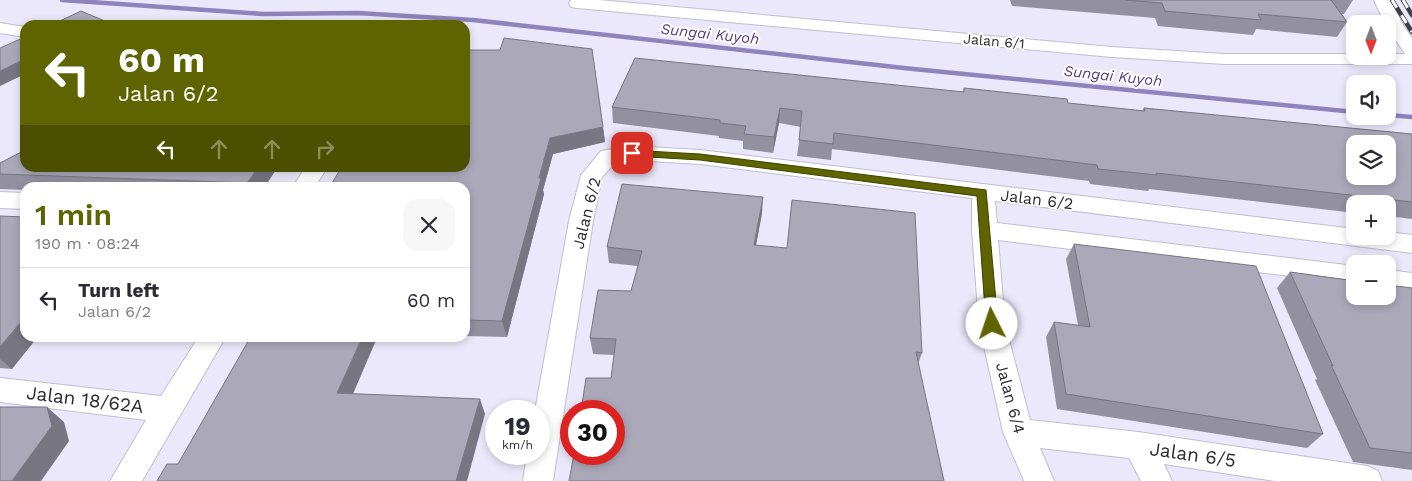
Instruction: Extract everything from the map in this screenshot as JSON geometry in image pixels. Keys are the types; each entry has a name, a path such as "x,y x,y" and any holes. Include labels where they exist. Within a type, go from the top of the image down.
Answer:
{"street":[{"path":"1382,0 1394,25 1412,51"},
{"name":"Jalan 6/1","path":"577,3 1122,53 1225,59 1412,59"},
{"path":"0,28 20,31"},
{"path":"8,49 20,43"},
{"name":"Jalan 6/2","path":"538,481 581,221 592,175 609,156 632,153 700,157 1412,244"},
{"name":"Jalan 6/4","path":"983,193 984,230 992,324 1018,432 1039,481"},
{"path":"0,200 20,201"},
{"path":"984,230 1346,275"},
{"path":"1396,280 1412,282"},
{"path":"124,481 210,342"},
{"name":"Jalan 18/62A","path":"0,390 170,409"},
{"name":"Jalan 6/5","path":"1018,432 1138,446 1367,481"},
{"path":"1138,446 1158,481"}],"building":[{"path":"1125,0 1331,0 1346,22 1258,14 1261,20 1165,11 1162,3"},
{"path":"81,11 103,20 62,20"},
{"path":"504,38 592,49 603,127 550,138 502,321 470,320 470,182 333,182 339,172 470,172 470,50 500,50"},
{"path":"20,39 20,61 0,71 0,48"},
{"path":"635,58 964,92 964,88 1067,99 1068,103 1145,111 1144,108 1412,134 1412,202 1396,200 1396,195 1350,195 1156,173 1157,175 1098,169 1097,165 834,133 833,144 799,140 802,111 780,108 774,137 744,134 746,126 720,123 720,120 612,107"},
{"path":"20,153 20,172 255,172 248,182 220,182 0,174 0,163"},
{"path":"622,184 763,197 754,245 787,248 792,200 915,213 922,353 916,352 944,481 569,481 572,465 625,465 625,400 583,400 586,378 611,378 616,339 590,338 598,290 631,291 642,251 607,247"},
{"path":"0,216 20,217 20,323 0,347"},
{"path":"1074,244 1256,266 1323,434 1066,394 1054,322 1090,327"},
{"path":"1290,272 1346,280 1346,305 1396,305 1396,286 1412,288 1412,453 1370,448 1331,365 1333,366"},
{"path":"248,342 360,342 337,393 480,399 456,481 157,481 167,464 178,464"},
{"path":"0,407 47,407 52,426 12,481 0,481"}],"waterway":[{"name":"Sungai Kuyoh","path":"62,0 263,14 358,13 473,20 913,69 1346,111"},
{"name":"Sungai Kuyoh","path":"1396,116 1412,117"}],"railway":[{"path":"1392,0 1412,32"},
{"path":"1403,0 1412,15"}],"route":[{"path":"632,153 700,157 983,193 984,230 992,324"}]}
